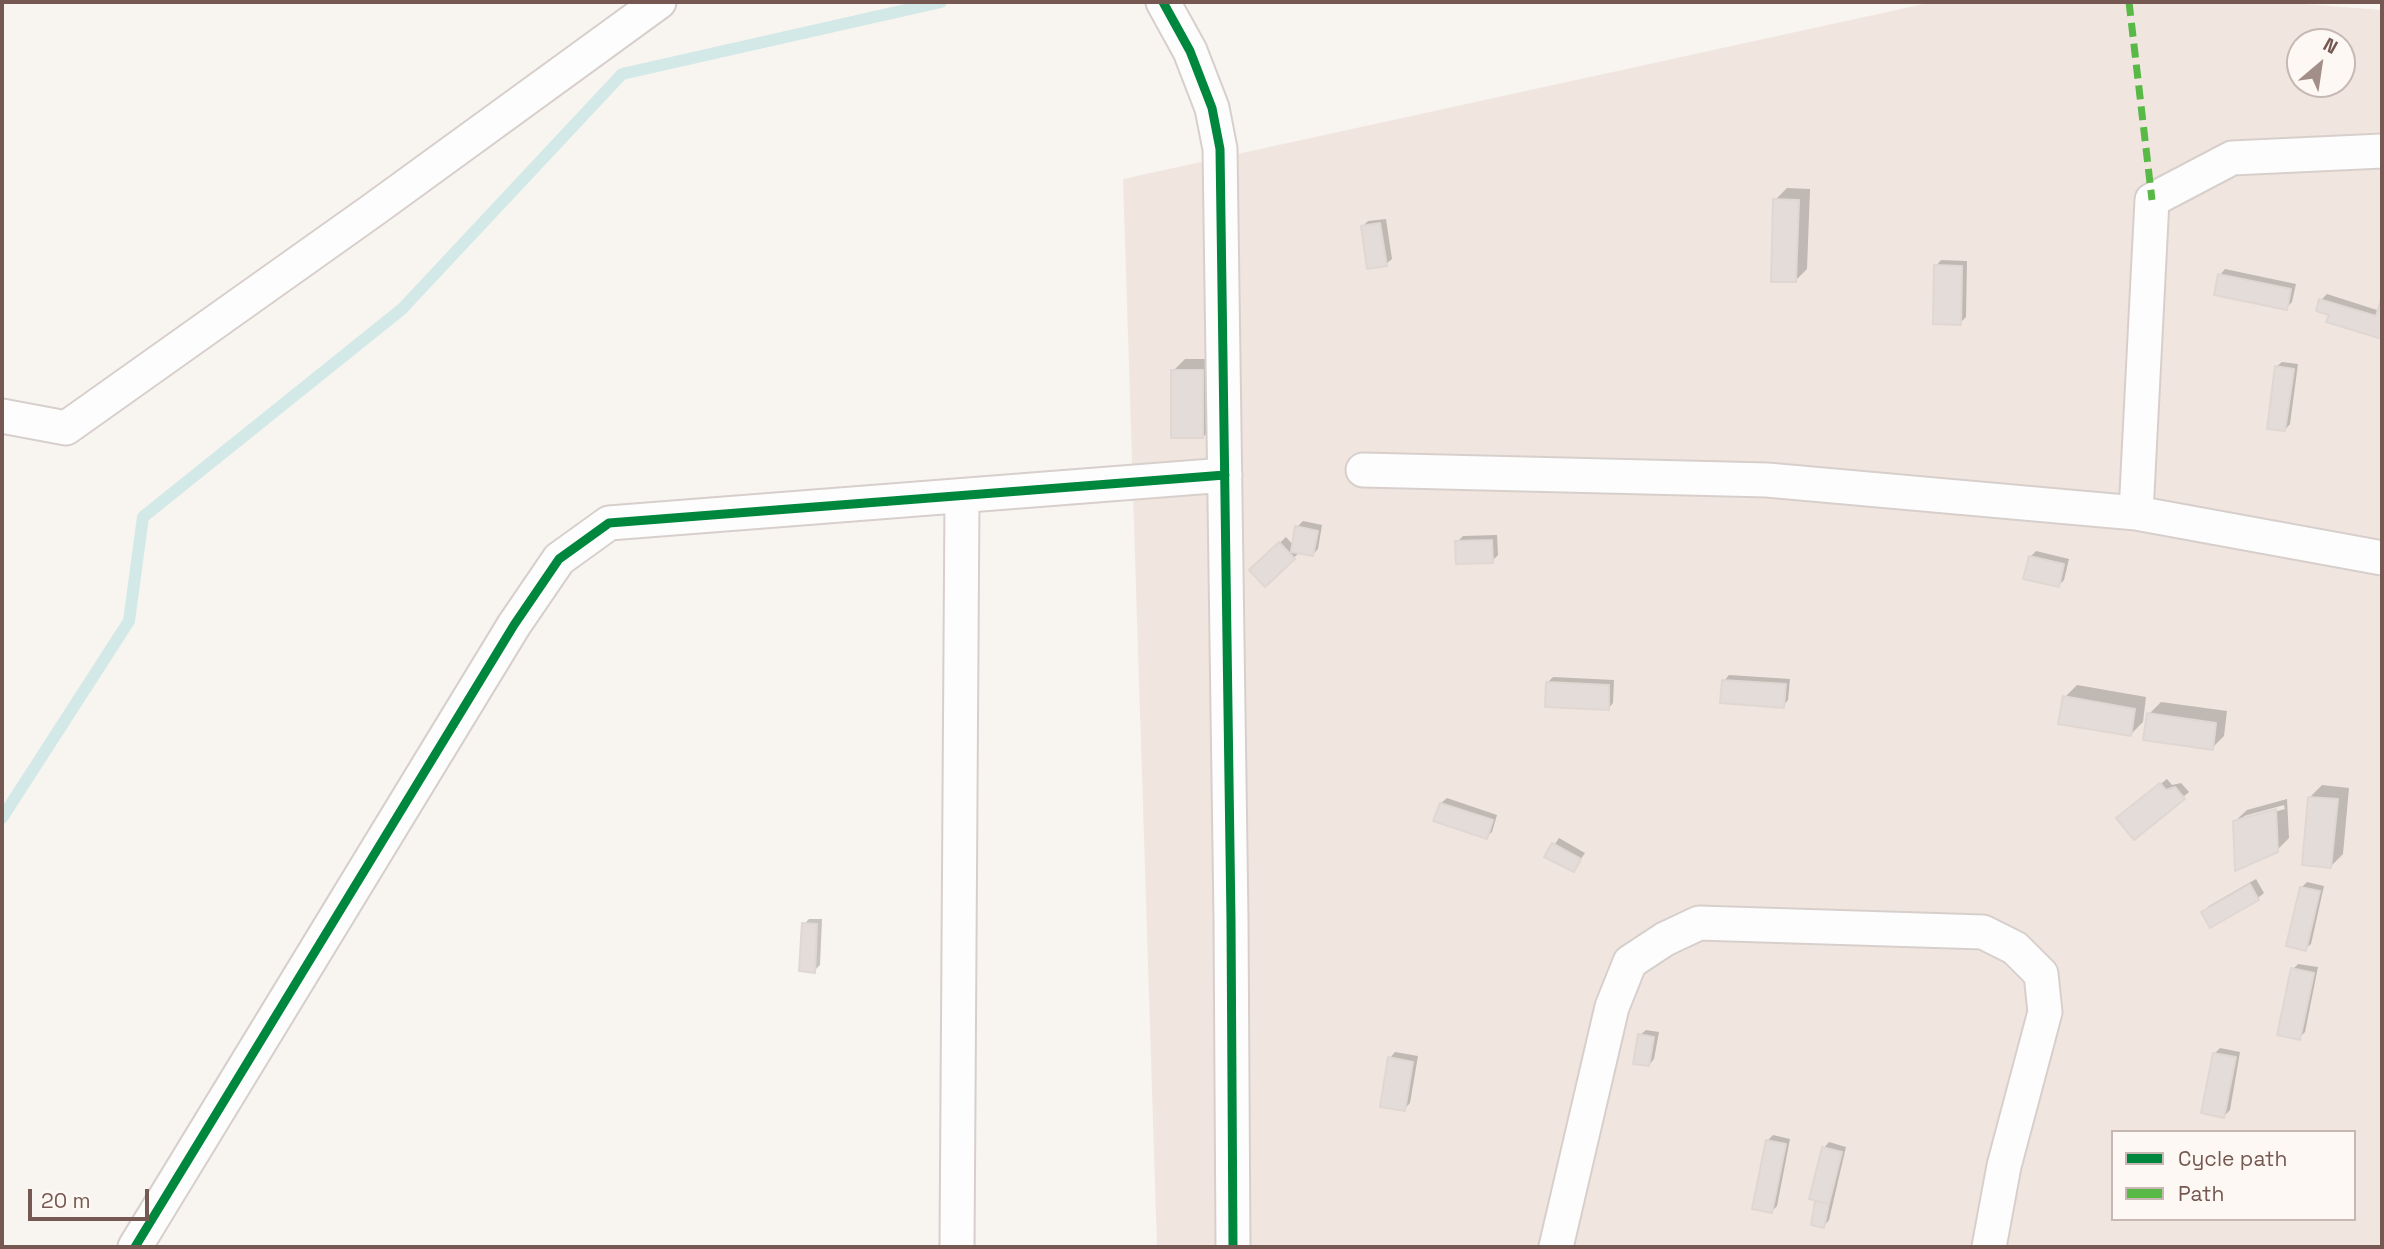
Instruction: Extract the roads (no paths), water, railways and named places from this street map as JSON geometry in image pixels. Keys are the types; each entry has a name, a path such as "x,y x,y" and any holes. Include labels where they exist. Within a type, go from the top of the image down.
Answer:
{"street":[{"path":"2,415 66,428 659,2"},
{"path":"1163,2 1190,51 1212,108 1220,149 1233,1247"},
{"path":"2136,513 2152,200 2232,158 2382,150"},
{"path":"1363,470 1767,480 2136,513 2382,558"},
{"path":"135,1247 514,625 559,559 609,523 1225,475"},
{"path":"957,1247 962,496"},
{"path":"1556,1247 1612,1007 1630,962 1665,939 1699,923 1983,932 2015,948 2041,974 2045,1012 2004,1166 1989,1247"}],"waterway":[{"path":"2,818 129,621 143,517 402,309 622,74 941,2"}]}
